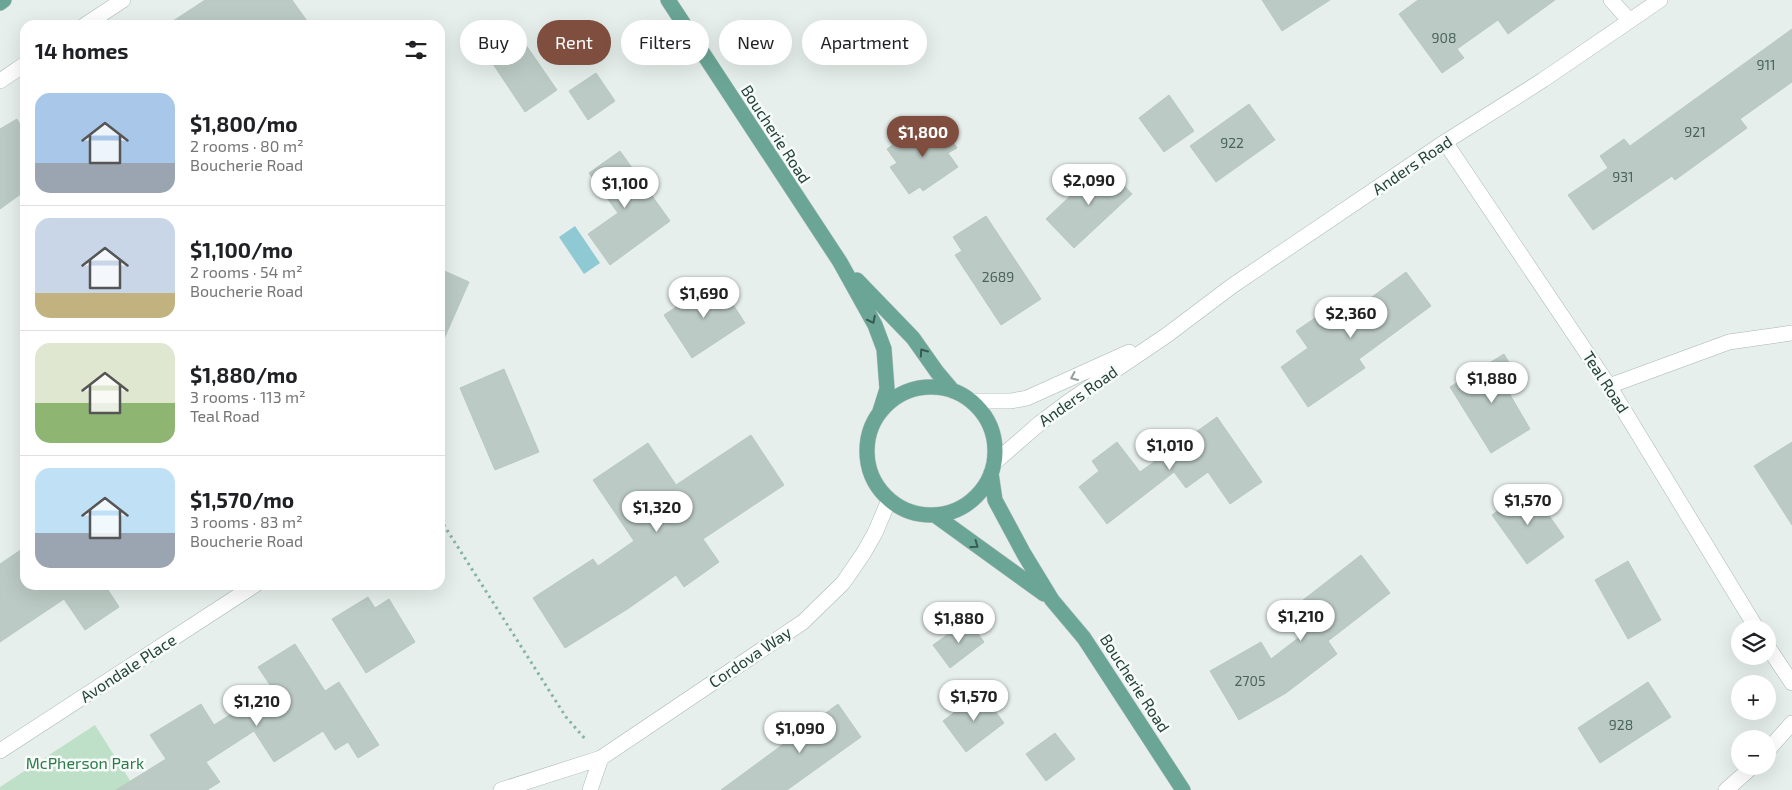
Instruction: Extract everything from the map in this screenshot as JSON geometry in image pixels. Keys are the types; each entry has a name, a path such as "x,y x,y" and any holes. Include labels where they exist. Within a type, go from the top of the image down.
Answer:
{"main road":[{"path":"0,3 4,0"},
{"name":"Boucherie Road","path":"668,0 840,262 876,325 884,349 887,389 880,411"},
{"name":"Boucherie Road","path":"840,262 913,338 953,391"},
{"path":"933,387 953,391 971,401 983,413 991,428 995,445 992,468 985,486 975,498 963,506 950,513 936,516 911,512 900,508 889,500 878,489 870,474 866,458 867,441 880,411 895,398 914,389 933,387"},
{"name":"Boucherie Road","path":"992,468 995,500 1024,554 1052,600 1084,638 1183,790"},
{"name":"Boucherie Road","path":"936,516 1052,600"}],"street":[{"path":"89,20 100,6 123,0"},
{"path":"1611,0 1629,20"},
{"name":"Anders Road","path":"992,468 1040,423 1167,335 1232,286 1445,142 1543,80 1660,0"},
{"path":"0,80 20,67"},
{"name":"Teal Road","path":"1445,142 1609,386 1752,620"},
{"path":"1609,386 1729,342 1792,333"},
{"name":"Anders Road","path":"971,401 1011,401 1028,398 1167,335"},
{"name":"Cordova Way","path":"501,790 601,758 803,622 843,583 875,534 889,500"},
{"name":"Avondale Place","path":"0,751 247,590"},
{"path":"1776,658 1792,683"},
{"path":"1776,741 1792,723"},
{"path":"590,790 601,758"},
{"path":"1726,790 1743,775"}],"path":[{"path":"445,527 566,717 601,758"}],"green space":[{"name":"McPherson Park","path":"95,725 136,790 0,790 0,787"}],"water":[{"path":"575,226 600,263 584,274 559,237"}],"building":[{"path":"205,0 292,0 306,20 175,20"},
{"path":"1262,0 1330,0 1282,31"},
{"path":"1418,0 1555,0 1508,34 1498,20 1457,49 1464,58 1442,73 1399,14"},
{"path":"1792,29 1792,82 1740,119 1747,128 1675,180 1672,176 1593,230 1568,195 1608,168 1600,156 1624,139 1630,146"},
{"path":"527,47 537,61 537,65 540,65 557,90 525,112 494,65 527,65"},
{"path":"596,73 615,101 588,120 569,91"},
{"path":"1169,95 1194,131 1164,152 1139,118"},
{"path":"1249,104 1275,140 1216,182 1190,146"},
{"path":"17,119 20,124 20,195 0,209 0,129"},
{"path":"925,122 932,131 942,125 957,148 948,153 958,167 923,191 920,187 909,194 890,167 897,163 887,149"},
{"path":"620,151 670,221 610,265 588,234 618,213 589,173"},
{"path":"1104,164 1132,194 1074,248 1046,219"},
{"path":"986,216 1041,299 1001,325 955,255 962,251 953,237"},
{"path":"445,271 469,282 445,337"},
{"path":"1406,272 1431,306 1359,359 1365,368 1308,407 1281,367 1308,348 1296,331 1325,311 1335,324"},
{"path":"717,280 745,323 692,358 664,315"},
{"path":"1504,354 1518,378 1505,386 1530,429 1491,453 1450,387"},
{"path":"504,369 539,452 495,470 460,388"},
{"path":"1217,417 1262,482 1230,504 1208,472 1186,488 1174,472 1107,524 1079,487 1099,471 1092,461 1117,442 1140,472"},
{"path":"751,435 784,485 703,539 719,562 684,587 676,575 629,608 565,648 533,598 593,559 598,566 634,541 593,480 648,443 676,485"},
{"path":"1792,442 1792,525 1754,466"},
{"path":"1530,488 1564,537 1527,564 1492,515"},
{"path":"20,550 20,590 108,590 119,607 85,630 64,599 0,642 0,564"},
{"path":"1361,555 1390,593 1328,641 1337,654 1286,693 1239,720 1210,671 1261,642 1271,659 1315,625 1298,604"},
{"path":"1628,561 1661,620 1628,639 1595,580"},
{"path":"368,597 375,608 389,599 415,642 366,673 332,619"},
{"path":"968,620 984,642 950,668 933,645"},
{"path":"295,644 325,691 339,682 379,745 358,758 348,742 335,750 323,731 274,762 254,731 206,762 220,782 207,790 116,790 166,759 150,735 201,704 214,725 272,688 258,667"},
{"path":"1648,682 1671,717 1600,763 1578,728"},
{"path":"981,692 1004,723 966,752 943,721"},
{"path":"838,704 861,737 787,790 721,790"},
{"path":"1055,733 1075,759 1046,781 1026,754"}]}
